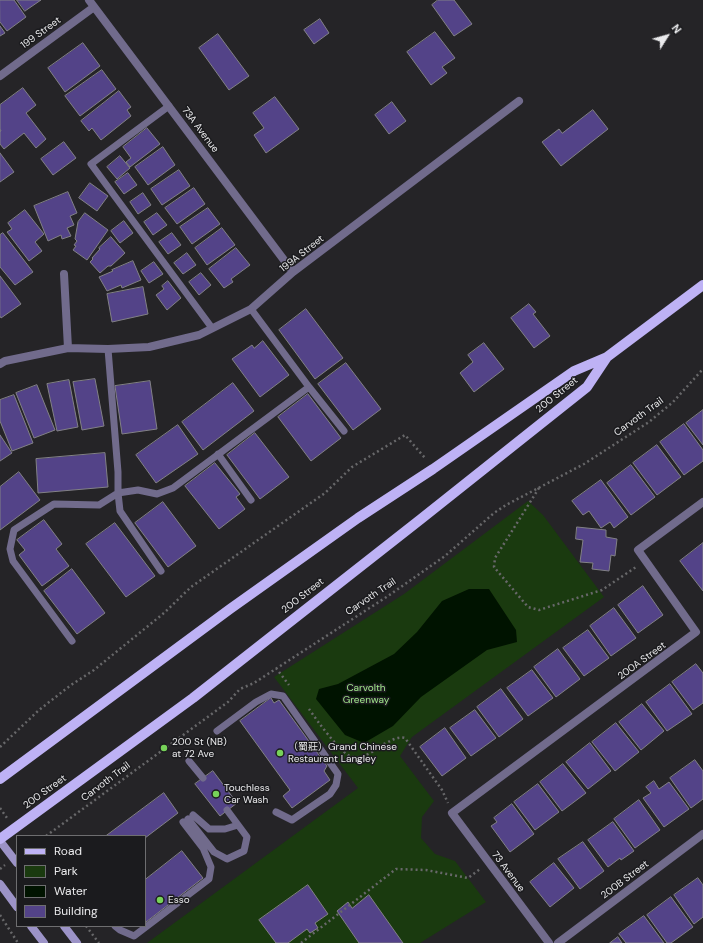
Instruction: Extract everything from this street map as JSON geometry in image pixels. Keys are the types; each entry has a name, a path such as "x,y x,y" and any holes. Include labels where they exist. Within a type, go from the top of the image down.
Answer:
{"main road":[{"name":"200 Street","path":"0,779 237,604 358,518 433,469 574,371 607,357 703,285"},
{"name":"200 Street","path":"0,840 193,698 458,490 587,387 607,357"},
{"path":"0,840 16,862"},
{"path":"0,884 16,906"},
{"path":"32,927 44,943"},
{"path":"65,927 77,943"}],"street":[{"name":"199 Street","path":"0,76 92,3"},
{"name":"73A Avenue","path":"92,3 294,272"},
{"name":"199A Street","path":"0,364 5,361 68,348 108,349 149,347 199,335 251,309 294,272 519,101"},
{"path":"64,274 68,348"},
{"path":"645,560 638,550 703,502"},
{"name":"200A Street","path":"452,813 696,632 645,560"},
{"name":"73 Avenue","path":"452,813 549,943"},
{"name":"200B Street","path":"558,943 703,834"}],"lane":[{"path":"169,106 91,164 212,328"},
{"path":"251,309 344,432"},
{"path":"108,349 120,511 161,571"},
{"path":"72,641 13,561 10,550 14,530 54,504 99,505 118,493 138,490 157,494 173,488 309,387"},
{"path":"218,454 251,500"},
{"path":"218,731 256,702 271,694 283,696 338,774 336,785 330,794 292,820 276,812"},
{"path":"189,761 203,778"},
{"path":"188,818 214,852 227,859 244,851 247,837 227,810"},
{"path":"188,818 209,830 225,829 238,825"},
{"path":"146,927 209,879 211,868 188,818"},
{"path":"116,927 134,936 146,927"}],"path":[{"name":"Carvoth Trail","path":"47,835 228,702 240,689 261,678 388,596 445,556 494,513 539,487 584,464 649,422 673,402 703,369"},
{"path":"0,747 45,705 94,670 164,613 190,587 325,493 352,467 405,435 416,447"},
{"path":"539,487 495,558 494,562 494,566 528,607 539,610 602,590 645,560"},
{"path":"276,668 291,687"},
{"path":"306,706 340,749 350,757 355,758 372,752 396,738 405,738 442,790 452,813"},
{"path":"301,943 396,869 426,870 468,878 489,862"},
{"path":"0,915 18,943"},
{"path":"87,927 99,943"}],"green space":[{"name":"Carvolth Greenway","path":"528,501 543,515 604,597 412,737 400,756 434,801 422,817 421,838 435,854 455,861 486,902 420,943 147,943 358,788 274,677 404,594"}],"water":[{"path":"469,589 489,589 516,630 517,642 487,650 421,697 393,726 364,743 345,735 316,699 319,689 338,684 394,654 417,632 442,601"}],"building":[{"path":"0,0 14,0 26,17 7,31 0,22"},
{"path":"17,0 41,0 25,11"},
{"path":"438,0 454,0 472,24 454,36 432,5"},
{"path":"320,19 329,33 314,44 304,30"},
{"path":"0,26 5,33 0,36"},
{"path":"435,32 455,58 442,67 447,73 431,85 407,52"},
{"path":"218,34 249,76 229,90 199,48"},
{"path":"83,43 100,66 65,92 48,68"},
{"path":"102,70 116,89 80,116 65,96"},
{"path":"23,88 36,105 26,113 46,139 36,148 24,133 4,149 0,144 0,105"},
{"path":"119,91 131,107 127,110 131,116 101,140 92,128 89,131 81,121"},
{"path":"275,97 299,129 266,153 254,135 264,128 253,113"},
{"path":"392,102 406,121 389,134 375,115"},
{"path":"593,110 608,129 561,166 542,142 559,129 562,133"},
{"path":"147,128 160,144 130,167 126,162 131,158 123,147"},
{"path":"64,142 76,158 53,175 41,159"},
{"path":"163,147 175,165 148,185 135,167"},
{"path":"0,153 14,172 0,182"},
{"path":"120,156 130,168 117,179 107,167"},
{"path":"179,170 190,186 162,205 151,189"},
{"path":"128,173 137,185 124,194 115,182"},
{"path":"90,183 108,196 97,211 79,198"},
{"path":"194,188 205,204 177,224 165,208"},
{"path":"68,192 77,213 70,216 74,225 67,228 71,236 62,239 61,235 48,241 34,206"},
{"path":"143,193 151,205 138,214 130,202"},
{"path":"208,208 220,224 192,244 180,227"},
{"path":"25,210 44,234 35,242 42,251 29,261 7,232 12,229 8,223"},
{"path":"85,213 108,230 87,260 73,250 77,241 75,239 78,222"},
{"path":"157,213 167,225 153,235 144,222"},
{"path":"124,221 133,233 120,243 111,231"},
{"path":"222,228 235,245 207,265 195,248"},
{"path":"3,233 33,272 15,285 0,267 0,235"},
{"path":"172,233 181,245 168,254 159,242"},
{"path":"111,237 125,253 111,266 108,266 100,273 90,262 100,249 99,248"},
{"path":"236,248 250,265 231,279 233,282 224,288 209,269"},
{"path":"187,253 196,265 183,274 174,263"},
{"path":"133,261 141,280 122,288 121,285 107,291 99,277"},
{"path":"154,262 163,274 149,283 141,271"},
{"path":"201,273 211,285 199,295 189,282"},
{"path":"0,276 21,304 1,318 0,316"},
{"path":"168,281 181,298 167,310 156,295 164,289 162,286"},
{"path":"143,287 148,314 112,322 107,294"},
{"path":"529,304 536,312 533,314 550,336 534,348 511,318"},
{"path":"306,309 343,358 315,379 279,330"},
{"path":"263,341 289,375 260,397 232,359 252,345 254,348"},
{"path":"484,343 504,369 474,392 460,373 473,362 468,355"},
{"path":"346,363 381,409 353,430 318,384"},
{"path":"95,379 104,426 82,430 73,382"},
{"path":"69,380 78,427 57,431 47,384"},
{"path":"150,381 157,429 122,434 115,386"},
{"path":"233,383 254,411 203,450 182,422"},
{"path":"37,385 55,430 34,438 16,393"},
{"path":"308,394 341,438 311,461 278,417"},
{"path":"14,395 33,443 12,451 0,421 0,400"},
{"path":"703,410 703,445 686,423"},
{"path":"684,424 703,450 703,461 684,475 660,442"},
{"path":"178,425 198,454 156,483 136,455"},
{"path":"255,433 289,477 260,499 227,455"},
{"path":"0,435 12,453 0,461"},
{"path":"657,445 681,477 657,495 633,463"},
{"path":"105,453 108,487 38,493 36,459"},
{"path":"215,463 240,494 236,497 245,509 219,529 185,486"},
{"path":"631,465 655,497 631,515 607,483"},
{"path":"19,472 40,500 0,530 0,487"},
{"path":"601,480 628,517 614,528 610,522 601,528 589,511 583,515 572,501"},
{"path":"163,502 196,546 168,567 135,523"},
{"path":"44,520 62,544 56,549 69,566 42,586 19,555 25,550 17,540"},
{"path":"115,523 155,576 126,597 86,544"},
{"path":"577,527 606,530 606,537 617,539 615,556 611,555 609,571 592,569 593,563 580,562 583,540 576,539"},
{"path":"703,543 703,591 680,561"},
{"path":"72,569 105,613 77,634 44,591"},
{"path":"643,586 663,615 638,633 618,605"},
{"path":"614,608 636,638 611,656 590,626"},
{"path":"588,630 609,658 584,676 563,648"},
{"path":"558,649 580,679 556,697 534,667"},
{"path":"696,664 703,673 703,703 693,710 672,682"},
{"path":"532,670 553,698 528,716 507,688"},
{"path":"670,684 692,714 667,731 646,702"},
{"path":"501,689 523,719 499,737 477,707"},
{"path":"271,698 274,703 279,700 327,766 324,771 330,780 292,808 283,796 290,790 240,721"},
{"path":"642,704 664,731 641,750 619,722"},
{"path":"475,710 496,738 471,756 450,728"},
{"path":"616,723 639,752 615,771 592,742"},
{"path":"445,728 466,758 442,776 420,747"},
{"path":"590,743 611,771 588,789 566,762"},
{"path":"695,760 703,771 703,799 691,808 670,778"},
{"path":"563,764 586,793 562,811 540,782"},
{"name":"Touchless Car Wash","path":"213,771 237,803 220,816 195,784"},
{"path":"654,781 659,789 669,782 689,809 664,827 643,798 651,793 646,787"},
{"path":"538,784 559,812 535,830 514,802"},
{"path":"164,793 178,813 146,837 146,835 107,835"},
{"path":"639,800 660,830 635,848 614,819"},
{"path":"512,804 534,834 510,852 491,826 497,822 494,818"},
{"path":"613,822 634,851 621,860 620,858 608,867 588,840"},
{"path":"583,842 604,871 580,889 558,859"},
{"name":"Esso","path":"182,851 203,878 146,922 146,879"},
{"path":"554,863 574,888 550,907 530,882"},
{"path":"698,878 703,885 703,917 694,924 674,895"},
{"path":"308,885 328,914 315,923 318,928 310,933 307,929 288,943 276,943 259,920"},
{"path":"369,895 403,943 359,943 337,911 348,902 352,908"},
{"path":"671,897 693,927 671,943 667,943 647,915"},
{"path":"644,916 664,943 626,943 619,934"},
{"path":"618,937 622,943 610,943"}],"place":[{"name":"200 St (NB) at 72 Ave","path":"164,748"},
{"name":"（蜀莊）Grand Chinese Restaurant Langley","path":"280,753"},
{"name":"Touchless Car Wash","path":"216,794"},
{"name":"Esso","path":"160,900"}]}
